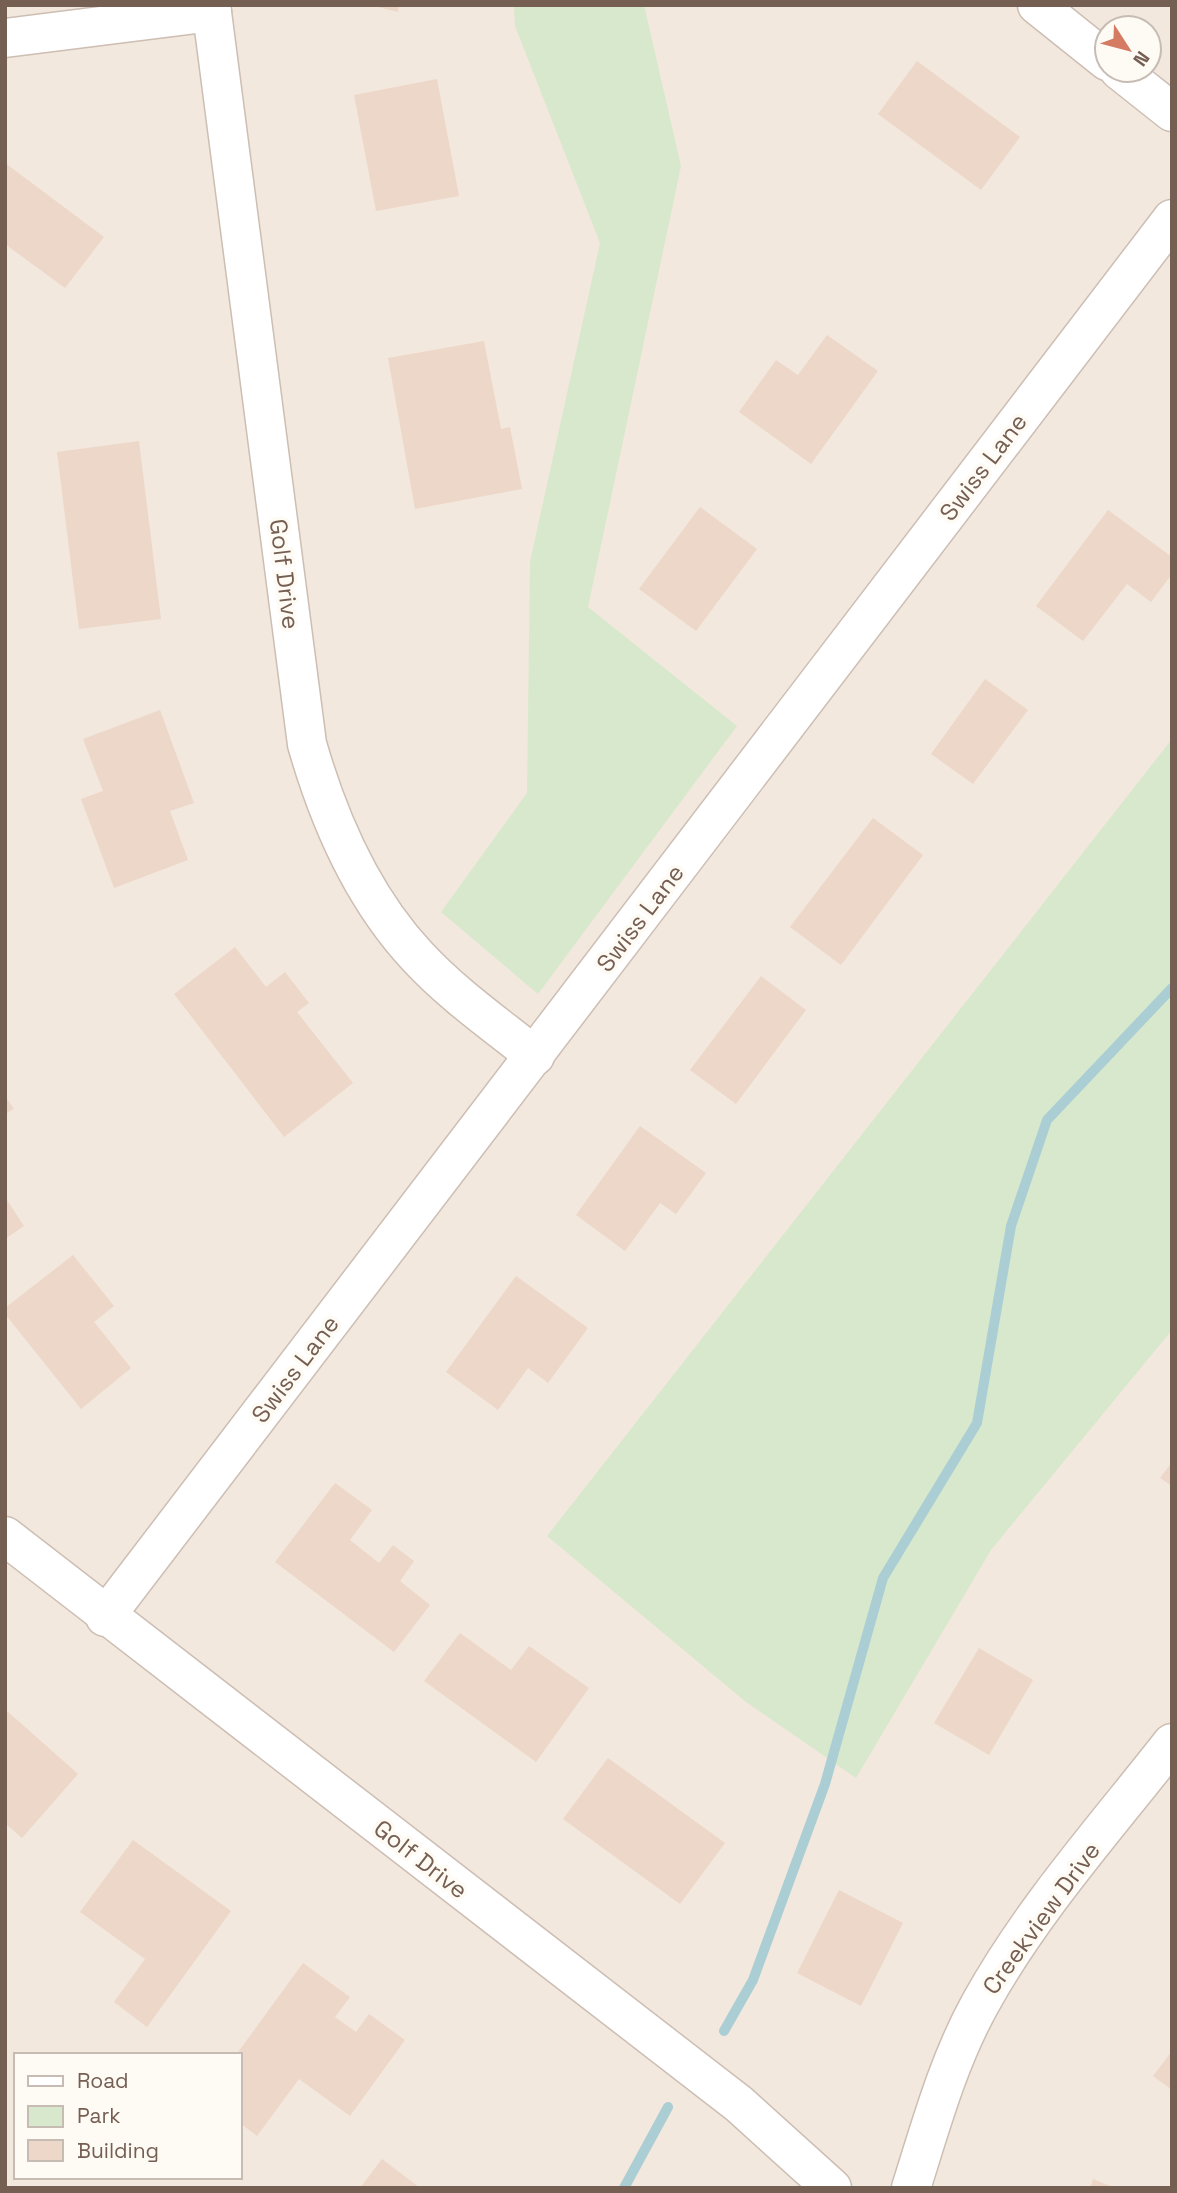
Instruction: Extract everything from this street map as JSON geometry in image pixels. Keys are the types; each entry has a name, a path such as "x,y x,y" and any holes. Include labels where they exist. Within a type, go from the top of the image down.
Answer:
{"street":[{"path":"1037,5 1093,50"},
{"name":"Golf Drive","path":"5,37 211,9 307,744 321,790 363,882 416,956 453,991 535,1056"},
{"path":"1137,84 1172,112"},
{"name":"Swiss Lane","path":"105,1616 1172,219"},
{"name":"Golf Drive","path":"5,1536 739,2104 832,2188"},
{"name":"Creekview Drive","path":"911,2188 957,2050 980,2004 1013,1950 1172,1743"}],"shaded area":[{"path":"5,5 1172,5 1172,2188 5,2188"}],"green space":[{"path":"514,5 644,5 681,166 588,607 737,726 538,994 441,912 527,793 530,562 600,243 515,26"},
{"path":"1172,739 1172,1330 991,1550 856,1778 746,1702 547,1536"}],"building":[{"path":"370,5 399,5 398,12"},
{"path":"917,61 1020,137 981,190 878,114"},
{"path":"437,79 459,196 376,211 354,95"},
{"path":"5,163 104,237 65,288 5,244"},
{"path":"827,335 878,371 811,464 739,412 776,360 798,375"},
{"path":"484,341 501,429 510,427 522,489 415,509 388,358"},
{"path":"139,441 161,619 79,629 57,452"},
{"path":"700,507 757,549 696,631 639,589"},
{"path":"1108,510 1172,557 1172,574 1151,602 1127,584 1083,641 1036,606"},
{"path":"985,679 1028,710 973,784 931,754"},
{"path":"160,710 194,803 170,811 188,860 114,888 81,799 103,791 83,739"},
{"path":"873,818 923,855 841,965 790,927"},
{"path":"235,947 266,987 285,972 309,1003 297,1012 353,1083 284,1137 174,994"},
{"path":"761,976 806,1010 736,1104 690,1070"},
{"path":"5,1096 14,1109 5,1114"},
{"path":"640,1126 706,1173 676,1214 660,1203 625,1251 576,1215"},
{"path":"5,1197 24,1226 5,1239"},
{"path":"73,1255 114,1306 94,1322 131,1368 81,1409 5,1314 5,1308"},
{"path":"516,1276 588,1328 548,1383 528,1368 498,1410 446,1372"},
{"path":"1172,1462 1172,1486 1160,1478"},
{"path":"335,1483 372,1510 350,1540 379,1563 393,1545 414,1561 400,1581 430,1605 394,1652 275,1562"},
{"path":"460,1633 511,1670 529,1646 589,1688 536,1762 424,1681"},
{"path":"979,1648 1033,1680 989,1755 934,1723"},
{"path":"7,1711 78,1774 22,1838 5,1823"},
{"path":"608,1758 725,1843 680,1904 563,1819"},
{"path":"133,1840 231,1911 147,2027 114,2002 145,1959 80,1912"},
{"path":"839,1890 903,1923 861,2006 797,1973"},
{"path":"303,1963 350,1997 335,2017 356,2032 369,2014 405,2040 350,2116 299,2079 257,2136 242,2125 242,2053 237,2053"},
{"path":"1172,2051 1172,2090 1153,2076"},
{"path":"382,2159 420,2188 360,2188"},
{"path":"1093,2179 1115,2188 1090,2188"}],"waterway":[{"path":"724,2031 753,1980 825,1784 883,1578 977,1423 1011,1226 1047,1120 1172,988"},
{"path":"624,2188 668,2107"}]}
